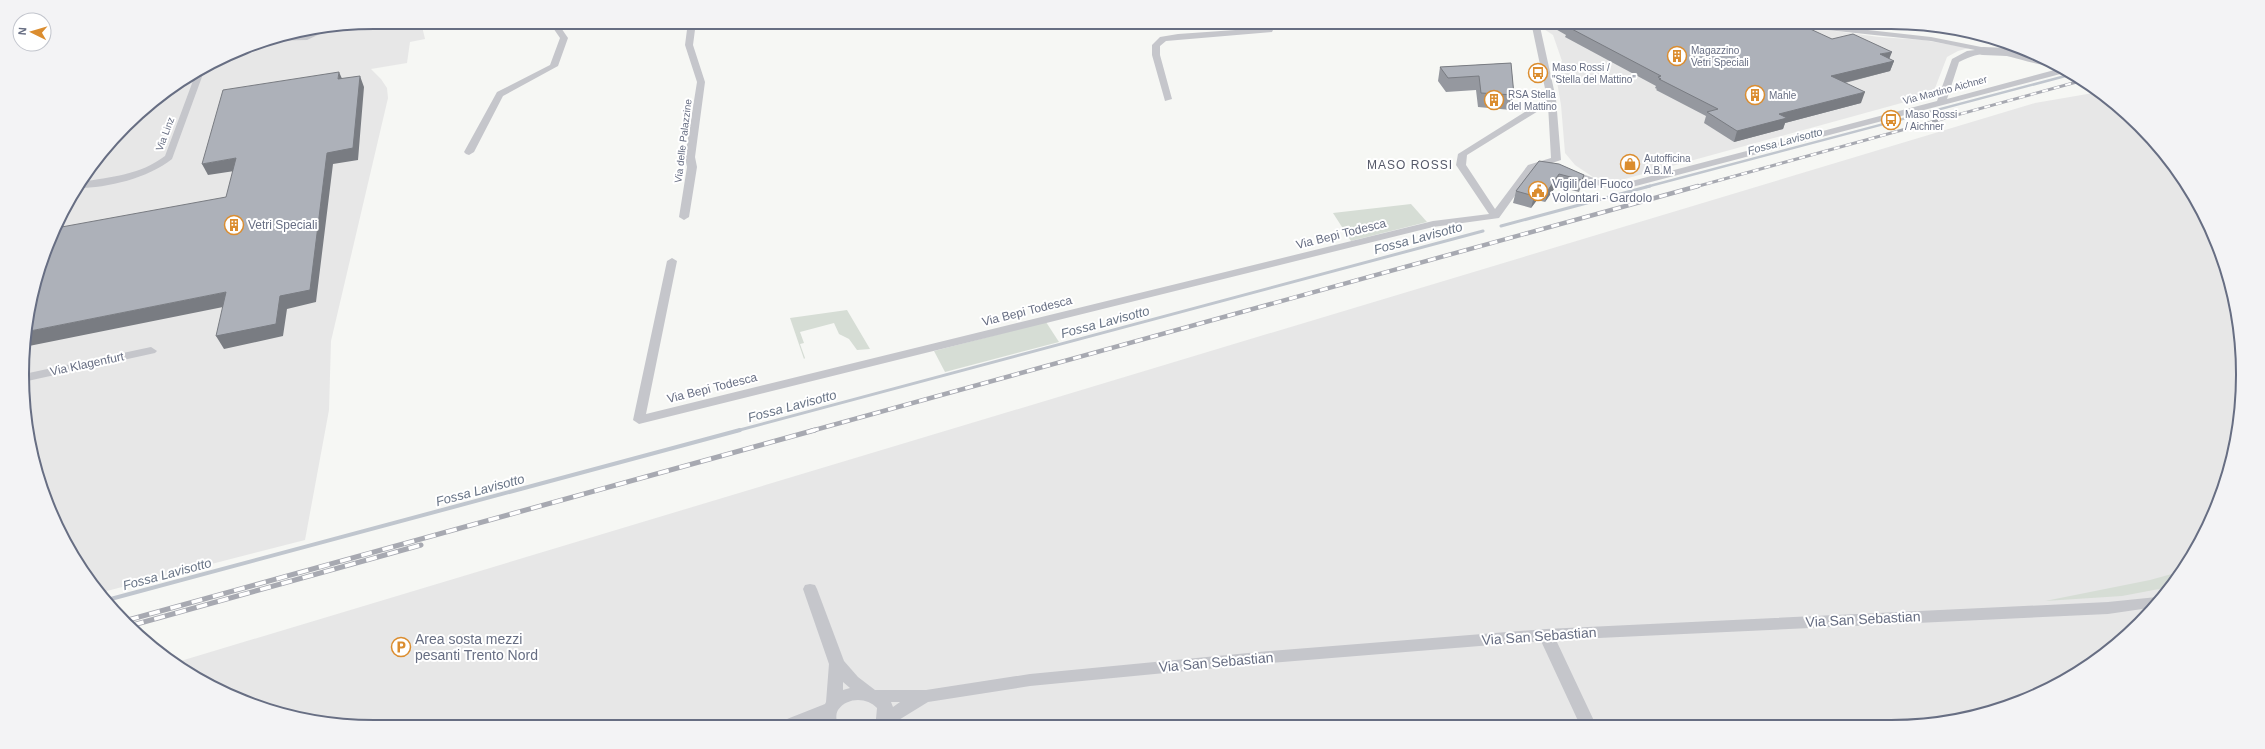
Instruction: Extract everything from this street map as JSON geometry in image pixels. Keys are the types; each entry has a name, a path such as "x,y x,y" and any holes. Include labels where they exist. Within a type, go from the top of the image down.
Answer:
{"street":[{"path":"469,152 500,94 554,66 564,38 558,29"},
{"name":"Via delle Palazzine","path":"684,217 692,167 690,157 701,82 689,44 691,29"},
{"path":"1168,99 1156,55 1156,45 1163,39 1178,36 1270,30 1269,29"},
{"path":"1537,29 1552,99 1556,160 1531,167 1495,216 1461,165 1463,154 1552,99"},
{"path":"1842,29 1931,39 1967,45 2035,61"},
{"path":"296,39 307,38 314,35"},
{"path":"1941,102 1955,61 1970,53 1983,51 2014,52"},
{"name":"Via Martino Aichner","path":"1556,160 1570,173 1590,181 1612,185 1632,184 2057,72"},
{"name":"Via Linz","path":"87,184 147,172 169,157 198,78"},
{"name":"Via Bepi Todesca","path":"672,261 639,420 1433,224 1495,216"},
{"name":"Via Klagenfurt","path":"29,377 151,351"},
{"name":"Via San Sebastian","path":"810,589 837,664 852,681 873,694 885,706 883,720"},
{"name":"Via San Sebastian","path":"801,720 832,706 851,694 926,696 1030,680 1277,657 1546,635 2108,608 2149,603"},
{"path":"1546,635 1586,720"},
{"name":"Via San Sebastian","path":"828,720 828,716 832,706 837,664"},
{"name":"Via San Sebastian","path":"887,720 926,696"}],"shaded area":[{"path":"423,29 425,39 410,42 407,63 371,69 381,79 387,88 388,98 331,341 329,410 305,540 106,591 75,547 55,507 41,464 32,420 29,374 32,329 47,263 55,242 75,202 100,164 130,130 164,100 202,75 242,55 263,47 329,32 352,30"},
{"path":"1544,29 1820,29 1879,37 1923,40 1969,48 1958,51 1947,57 1932,96 1929,100 1916,99 1621,180 1593,177 1575,165 1565,153 1561,105 1555,70 1562,61 1553,35"},
{"path":"2091,93 2135,130 2165,164 2178,183 2190,202 2210,242 2224,285 2233,329 2236,374 2235,397 2229,442 2218,486 2210,507 2190,547 2165,585 2135,619 2101,649 2063,674 2023,694 2002,702 1936,717 1890,720 374,720 329,717 263,702 242,694 202,674 181,661 2035,103"},
{"path":"1411,204 1427,222 1351,241 1333,213"},
{"path":"847,310 870,349 857,350 849,339 839,334 834,323 800,332 804,343 800,344 805,358 804,359 790,318"},
{"path":"1046,322 1059,342 945,372 934,351"},
{"path":"2173,574 2162,588 2159,589 2122,596 2045,601 2150,580"}],"building":[{"path":"1572,29 1810,29 1832,39 1853,34 1892,52 1880,54 1894,61 1831,76 1865,92 1779,114 1787,118 1737,131 1707,112 1718,109 1659,79 1661,79 1658,77 1661,76"},
{"path":"1511,63 1514,95 1481,93 1479,76 1448,78 1440,67"},
{"name":"Vetri Speciali","path":"339,72 338,79 360,76 353,148 327,153 310,290 280,296 276,324 216,336 226,292 32,331 47,263 63,227 226,197 236,158 202,164 223,90"},
{"path":"1539,161 1559,164 1584,175 1582,180 1559,174 1548,190 1540,188 1534,196 1516,191"}],"waterway":[{"name":"Fossa Lavisotto","path":"1646,187 2065,76"},
{"name":"Fossa Lavisotto","path":"1501,226 1650,186"},
{"name":"Fossa Lavisotto","path":"736,431 1483,231"},
{"name":"Fossa Lavisotto","path":"112,599 740,430"}],"railway":[{"path":"1695,187 2075,83"},
{"path":"811,431 1698,186"},
{"path":"130,619 815,430"},
{"path":"136,624 421,545"}],"place":[{"name":"Magazzino Vetri Speciali","path":"1677,56"},
{"name":"Maso Rossi / \"Stella del Mattino\"","path":"1538,73"},
{"name":"Mahle","path":"1755,95"},
{"name":"RSA Stella del Mattino","path":"1494,100"},
{"name":"Maso Rossi / Aichner","path":"1891,120"},
{"name":"Autofficina A.B.M.","path":"1630,164"},
{"name":"Vigili del Fuoco Volontari - Gardolo","path":"1538,191"},
{"name":"Vetri Speciali","path":"234,225"},
{"name":"Area sosta mezzi pesanti Trento Nord","path":"401,647"}],"district":[{"name":"MASO ROSSI","path":"1410,165"}]}
